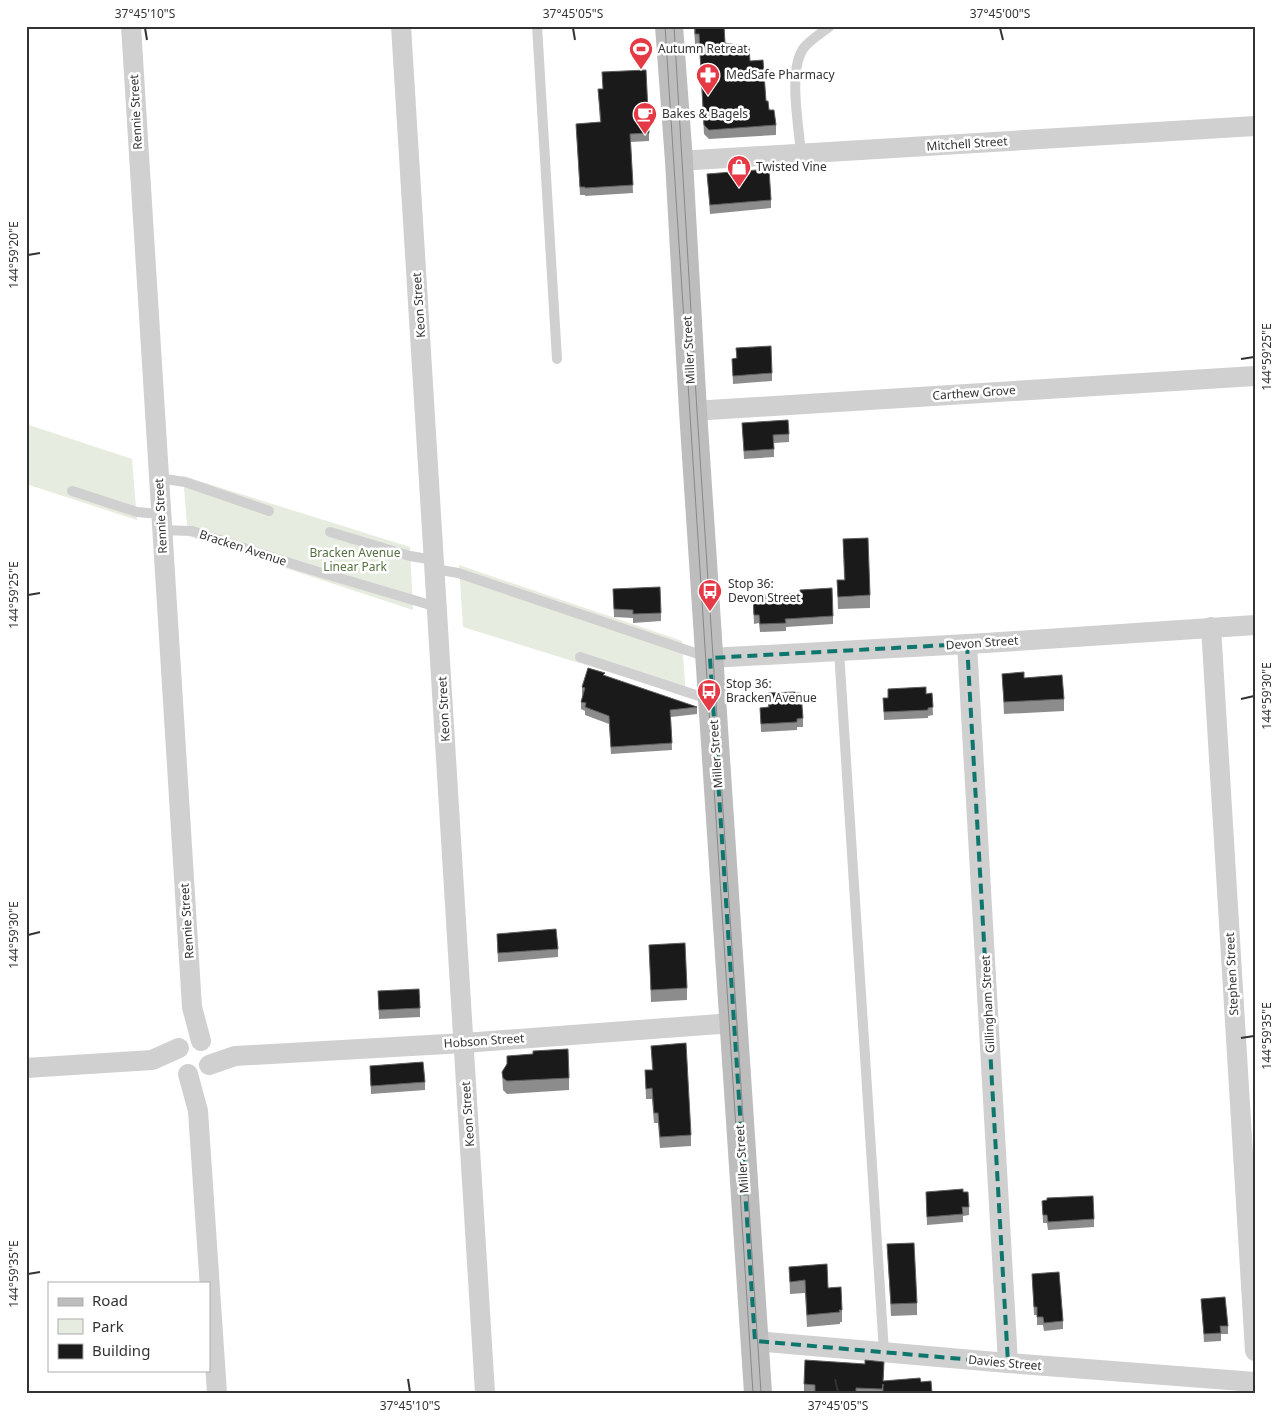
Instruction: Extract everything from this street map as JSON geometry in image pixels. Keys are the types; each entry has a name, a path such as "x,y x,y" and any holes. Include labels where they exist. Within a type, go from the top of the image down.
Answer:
{"street":[{"name":"Rennie Street","path":"131,26 194,1058 210,1282"},
{"name":"Keon Street","path":"401,26 485,1393"},
{"name":"Miller Street","path":"669,26 758,1393"},
{"name":"Mitchell Street","path":"679,161 1255,126"},
{"name":"Carthew Grove","path":"693,411 1255,376"},
{"name":"Devon Street","path":"710,658 967,644 1255,625"},
{"name":"Stephen Street","path":"1211,627 1255,1351"},
{"name":"Gillingham Street","path":"967,644 1008,1363"},
{"name":"Hobson Street","path":"26,1068 464,1043 733,1023"},
{"name":"Rennie Street","path":"210,1289 217,1393"},
{"name":"Davies Street","path":"755,1341 1255,1382"}],"lane":[{"path":"536,26 557,359"},
{"path":"801,154 795,76 797,61 804,48 830,26"},
{"path":"158,478 185,482 269,511"},
{"name":"Bracken Avenue","path":"72,491 137,512 161,522 302,567 438,607"},
{"path":"330,532 435,564 710,658"},
{"path":"840,651 884,1352"},
{"path":"580,657 712,701"}],"highlighted area":[{"path":"967,644 1008,1363 755,1341 710,658"}],"green space":[{"path":"26,424 132,459 137,520 26,484"},
{"name":"Bracken Avenue Linear Park","path":"183,476 410,547 413,610 188,536"},
{"path":"459,565 682,641 686,696 463,627"}],"building":[{"path":"695,26 724,26 725,43 749,47 750,61 763,60 766,101 768,101 769,110 774,110 776,125 709,130 704,125 699,34 695,34"},
{"path":"646,70 649,133 630,134 633,185 580,187 576,124 601,122 598,89 603,89 602,72"},
{"path":"769,169 771,200 710,205 707,174"},
{"path":"771,346 772,373 733,376 732,359 737,358 736,348"},
{"path":"788,420 789,434 773,435 774,449 744,451 742,423"},
{"path":"868,538 870,595 838,597 837,580 845,580 843,539"},
{"path":"660,587 661,613 633,614 633,610 614,609 613,589"},
{"path":"832,588 833,616 785,619 786,623 760,624 759,615 754,615 753,596 800,593 800,590"},
{"path":"588,668 605,673 603,675 697,707 670,710 672,743 611,747 609,716 585,707 586,703 581,702 585,688 582,687"},
{"path":"1024,672 1024,678 1062,675 1064,699 1004,702 1002,674"},
{"path":"926,687 926,694 932,693 933,707 928,708 928,710 884,712 883,698 888,698 888,689"},
{"path":"768,693 801,693 803,718 797,719 797,722 761,724 760,708 769,707"},
{"path":"556,929 558,949 498,953 497,934"},
{"path":"685,943 687,988 651,990 649,945"},
{"path":"419,989 420,1008 379,1010 378,991"},
{"path":"686,1043 691,1135 660,1137 658,1113 654,1113 652,1088 646,1089 645,1070 653,1070 651,1046"},
{"path":"568,1049 569,1078 507,1081 503,1078 502,1072 507,1064 507,1056 533,1054 533,1051"},
{"path":"423,1062 425,1082 371,1086 370,1066"},
{"path":"963,1189 963,1192 968,1192 969,1207 962,1207 963,1214 927,1217 926,1192"},
{"path":"1093,1196 1094,1219 1048,1222 1047,1215 1043,1215 1042,1201 1047,1200 1047,1198"},
{"path":"914,1243 917,1303 891,1304 887,1244"},
{"path":"827,1264 828,1288 841,1287 842,1310 839,1310 840,1312 807,1315 805,1280 790,1282 789,1267"},
{"path":"1059,1272 1063,1321 1044,1323 1043,1317 1037,1317 1037,1307 1034,1307 1032,1274"},
{"path":"1225,1297 1228,1326 1220,1326 1221,1333 1204,1334 1201,1299"},
{"path":"805,1360 865,1364 865,1360 884,1362 883,1381 920,1378 921,1382 931,1381 932,1393 883,1393 883,1384 882,1389 856,1388 856,1393 815,1393 815,1385 804,1384"}],"tram line":[{"path":"665,26 753,1393"},
{"path":"674,26 761,1393"}],"place":[{"name":"Autumn Retreat","path":"641,70"},
{"name":"MedSafe Pharmacy","path":"708,96"},
{"name":"Bakes & Bagels","path":"645,135"},
{"name":"Twisted Vine","path":"739,188"},
{"name":"Stop 36: Devon Street","path":"710,612"},
{"name":"Stop 36: Bracken Avenue","path":"709,712"}]}
